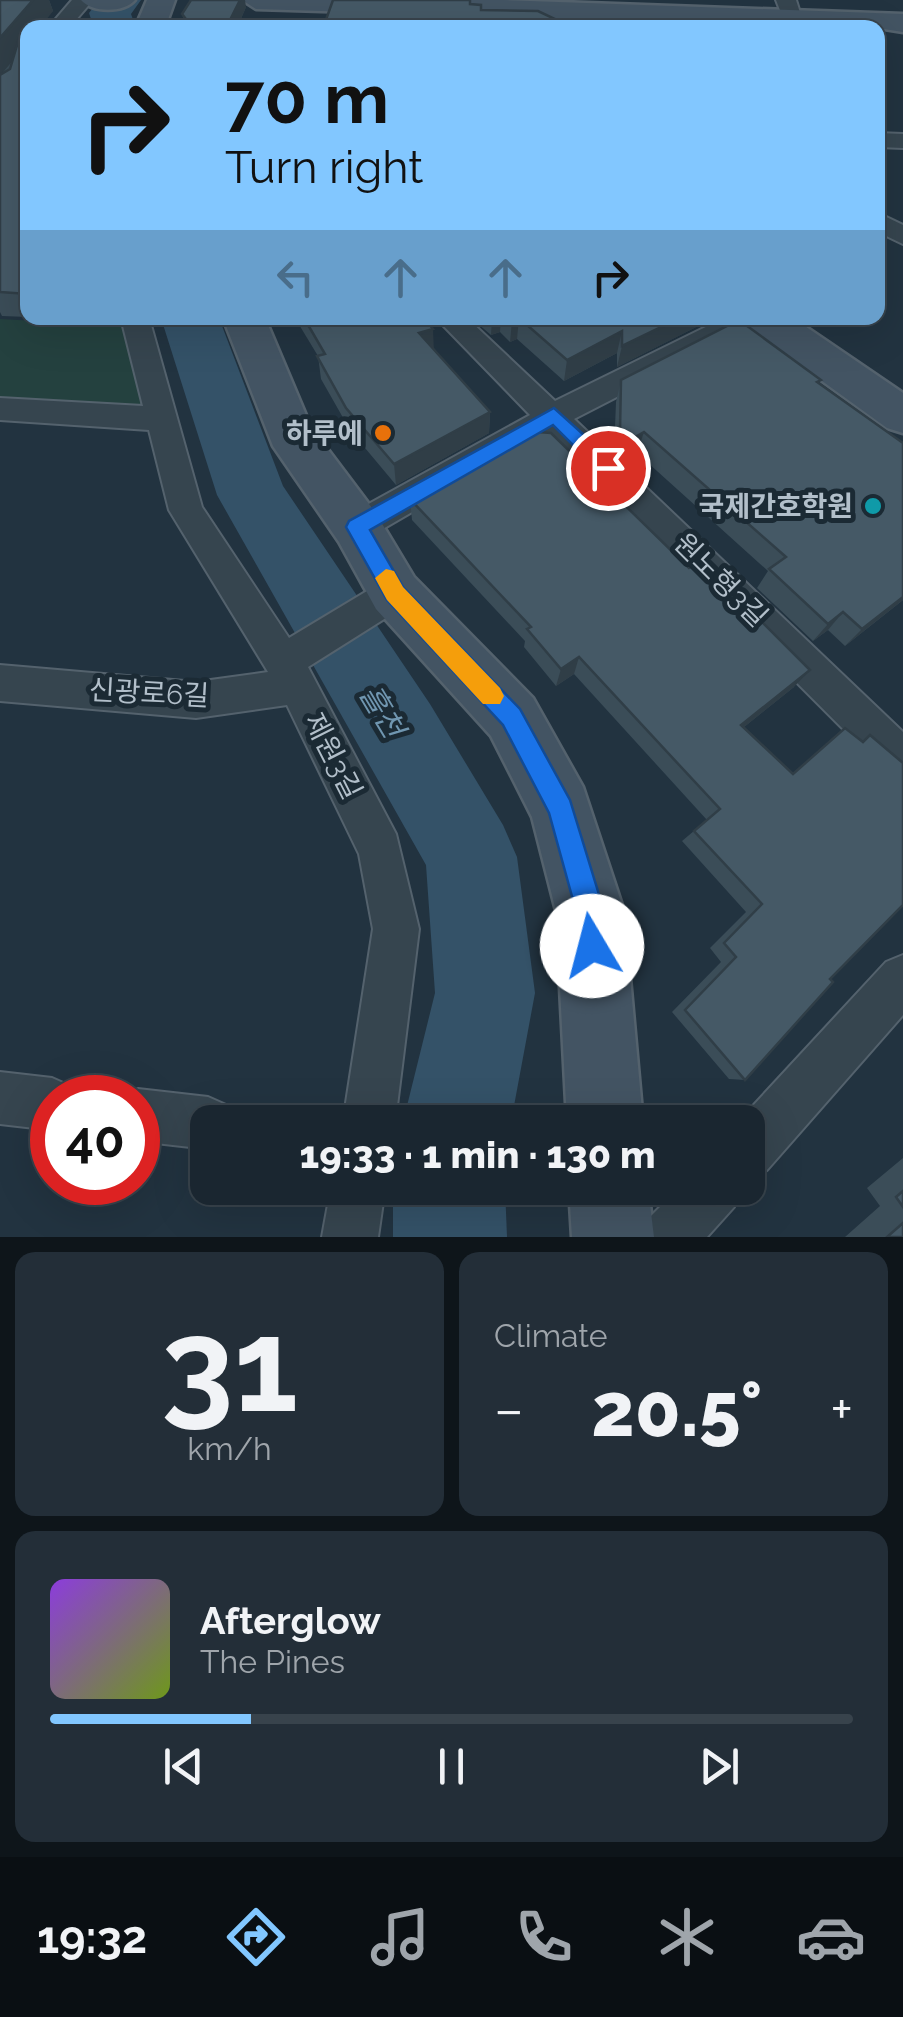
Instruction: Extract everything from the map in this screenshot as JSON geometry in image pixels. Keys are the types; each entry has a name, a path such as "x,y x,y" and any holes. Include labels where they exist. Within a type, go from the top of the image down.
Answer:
{"street":[{"path":"65,20 83,0"},
{"path":"95,0 122,0"},
{"path":"256,0 593,13 789,10 877,20"},
{"name":"제원3길","path":"137,325 186,510 295,671 380,850 396,929 371,1105"},
{"path":"247,325 290,434 357,527 380,603 512,717 561,809 590,911 603,1105"},
{"name":"원노형3길","path":"458,325 554,415 903,760"},
{"path":"357,527 554,415 733,325"},
{"path":"774,325 903,416"},
{"path":"0,409 162,419"},
{"path":"295,671 380,603"},
{"name":"신광로6길","path":"0,683 196,700 295,671"},
{"path":"765,1132 903,979"},
{"path":"0,1098 30,1101"},
{"path":"160,1118 190,1122"},
{"path":"350,1237 355,1205"},
{"path":"610,1205 612,1237"},
{"path":"670,1237 699,1205"}],"green space":[{"path":"0,319 20,320 20,325 129,326 152,413 0,403"}],"building":[{"path":"0,0 33,0 0,38"},
{"path":"191,0 240,0 230,20 187,20 182,14"},
{"path":"333,0 470,0 470,4 481,5 481,10 538,11 555,20 326,20"},
{"path":"20,35 20,293 0,292 0,75 10,69"},
{"path":"308,325 430,325 433,329 419,333 490,412 394,464 346,408 317,356 325,354"},
{"path":"527,325 666,325 622,346 622,331 567,360"},
{"path":"729,325 746,325 903,443 903,597 862,629 843,612 828,624 769,569 786,557 644,432 630,440 620,431 621,380"},
{"path":"523,431 551,433 689,568 694,565 727,597 733,593 810,670 741,725 793,774 845,728 863,742 870,735 903,763 903,905 830,979 833,982 745,1080 685,1010 736,957 724,943 762,904 694,831 720,809 579,657 561,669 527,629 531,627 410,499"},
{"path":"903,1223 903,1237 887,1237"}],"waterway":[{"name":"흘천","path":"112,20 110,13 121,0"},
{"name":"흘천","path":"192,325 252,495 400,732 471,857 485,993 461,1105"},
{"name":"흘천","path":"449,1205 450,1237"}],"slow traffic":[{"path":"386,578 395,594 492,696"}],"place":[{"name":"하루에","path":"383,433"},
{"name":"국제간호학원","path":"873,506"}],"route":[{"path":"592,946 590,911 561,809 512,717 395,594 357,527 554,415 608,468"}]}
